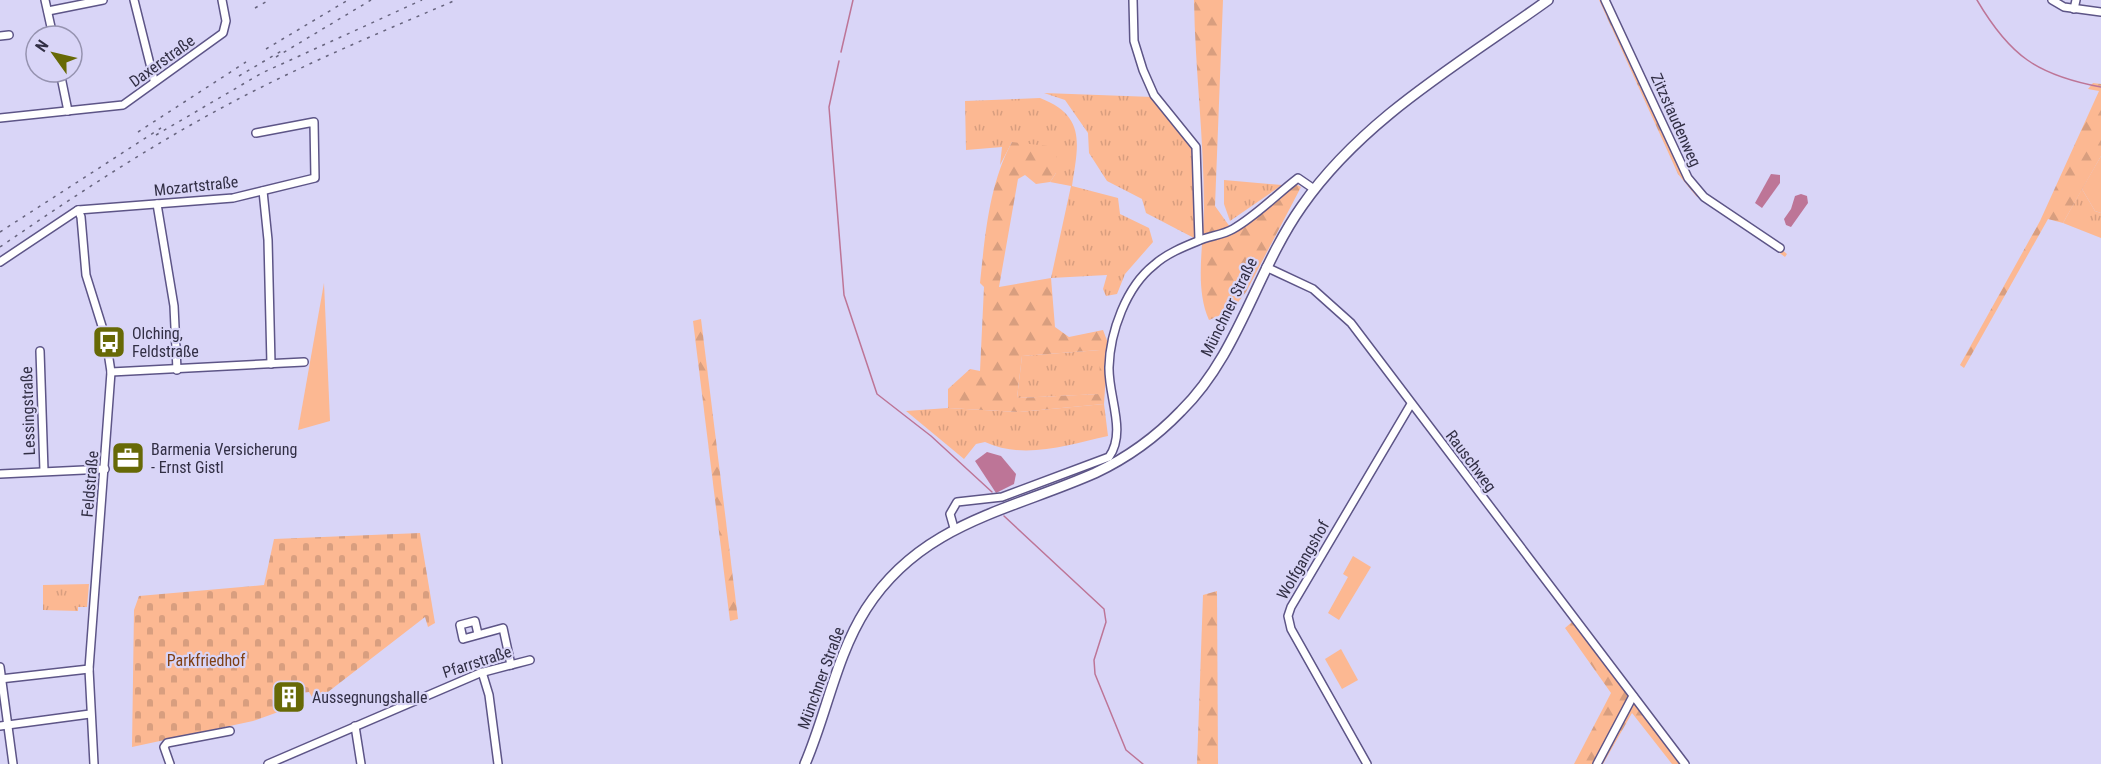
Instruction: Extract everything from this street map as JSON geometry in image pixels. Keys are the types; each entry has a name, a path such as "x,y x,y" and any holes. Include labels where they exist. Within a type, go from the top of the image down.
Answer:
{"main road":[{"name":"Münchner Straße","path":"805,764 846,648 866,608 882,587 909,559 954,528 1098,471 1130,453 1163,429 1183,410 1214,371 1230,344 1266,267 1289,225 1314,189 1344,154 1382,120 1548,0"}],"street":[{"path":"45,0 51,24"},
{"path":"48,11 103,0"},
{"path":"134,0 154,80"},
{"name":"Daxerstraße","path":"0,118 123,105 154,80 219,37 226,27 222,0"},
{"path":"1133,0 1134,41 1143,70 1154,95 1196,147 1199,240"},
{"name":"Zitzstaudenweg","path":"1605,0 1688,178 1704,197 1780,248"},
{"path":"2052,0 2074,9 2101,12"},
{"path":"2074,9 2076,0"},
{"path":"0,36 9,35"},
{"path":"62,84 68,111"},
{"name":"Mozartstraße","path":"78,210 233,198 315,177 315,122 256,133"},
{"path":"954,528 950,514 957,502 1002,496 1109,457 1115,444 1117,430 1109,379 1110,351 1126,302 1135,285 1153,265 1199,240 1232,230 1298,178 1314,189"},
{"path":"263,191 268,240 271,364"},
{"path":"158,204 174,306 177,370"},
{"path":"0,262 78,210"},
{"name":"Feldstraße","path":"78,210 81,217 86,275 106,339 111,372 105,469 92,602 89,669 94,764"},
{"name":"Rauschweg","path":"1266,267 1313,289 1350,322 1684,764"},
{"name":"Lessingstraße","path":"40,351 44,471"},
{"path":"111,372 304,362"},
{"name":"Wolfgangshof","path":"1367,764 1291,629 1288,616 1291,607 1411,404"},
{"path":"0,474 105,469"},
{"path":"478,634 502,628 511,665"},
{"name":"Pfarrstraße","path":"268,764 278,762 482,672 530,660"},
{"path":"0,667 3,725 13,764"},
{"path":"1,679 89,669"},
{"path":"482,672 489,695 498,764"},
{"path":"1597,764 1633,696"},
{"path":"3,725 90,714"},
{"path":"356,726 362,764"},
{"path":"170,764 164,747 167,744 230,731"}],"green space":[{"path":"1194,0 1223,0 1215,206 1230,227 1294,183 1301,187 1246,292 1232,310 1209,320 1204,307 1201,279 1204,181"},
{"path":"1599,0 1604,0 1687,179 1704,198 1780,248 1787,254 1785,257 1729,215 1696,196 1678,174"},
{"path":"2093,83 2101,84 2101,156 2063,223 2048,219 1964,368 1960,365 2040,221 2099,91 2088,89"},
{"path":"1044,93 1153,97 1194,148 1194,238 1146,213 1142,199 1107,181 1089,153 1088,133 1065,100"},
{"path":"1040,98 1055,105 1066,114 1076,133 1077,145 1072,186 1118,198 1120,214 1149,228 1153,242 1125,274 1117,294 1106,296 1103,289 1107,275 1051,278 1071,186 1050,182 1056,173 1012,142 1000,165 1002,147 966,150 965,101"},
{"path":"1012,142 1057,147 1056,173 1050,182 1036,184 1025,175 1018,179 999,287 1051,278 1055,327 1069,337 1103,330 1108,343 1104,404 1019,412 948,408 948,389 970,369 980,371 984,287 980,283 984,247 993,193 1004,158","holes":["1100,350 1099,394 1017,398 1022,356"]},
{"path":"2101,156 2101,213 2095,211 2082,189"},
{"path":"1224,180 1282,185 1230,221 1224,204"},
{"path":"2082,189 2095,211 2101,213 2101,238 2063,223"},
{"path":"324,283 330,421 298,430"},
{"path":"701,319 738,619 730,621 693,321"},
{"path":"1100,350 1100,394 1017,398 1022,356"},
{"path":"1104,404 1108,436 1061,447 1030,450 1015,450 985,442 976,444 964,459 906,411 948,408 1019,412"},
{"name":"Parkfriedhof","path":"420,533 435,623 428,627 425,617 315,702 309,692 301,693 301,696 289,698 292,707 253,721 132,747 134,610 139,596 264,585 274,539"},
{"path":"1353,556 1371,567 1339,620 1328,613 1348,577 1343,574"},
{"path":"89,584 87,607 78,607 78,611 43,610 43,585"},
{"path":"1217,591 1218,764 1197,764 1203,595"},
{"path":"1572,622 1682,764 1672,764 1632,713 1603,764 1574,764 1611,693 1565,628"},
{"path":"1341,649 1358,680 1342,689 1325,659"}],"shaded area":[{"path":"1771,174 1780,175 1780,183 1762,208 1755,203"},
{"path":"1801,194 1807,196 1808,203 1791,227 1786,225 1784,219 1791,209 1795,196"},
{"path":"987,452 1001,456 1016,474 1014,484 996,493 975,461"}],"waterway":[{"path":"841,52 853,0"},
{"path":"1977,0 2001,36 2027,60 2059,76 2101,87"},
{"path":"839,61 829,107 844,295 877,394 931,436 992,492"},
{"path":"1004,516 1104,609 1106,622 1094,660 1095,674 1126,750 1143,764"}],"railway":[{"path":"255,8 269,0"},
{"path":"266,49 348,0"},
{"path":"276,57 371,0"},
{"path":"156,135 262,73 422,0"},
{"path":"0,247 122,166 216,111 325,57 456,0"},
{"path":"239,76 283,50"},
{"path":"138,132 246,62"},
{"path":"0,232 161,128"}],"place":[{"name":"Olching, Feldstraße","path":"109,342"},
{"name":"Barmenia Versicherung - Ernst Gistl","path":"128,458"},
{"name":"Aussegnungshalle","path":"289,697"}]}
